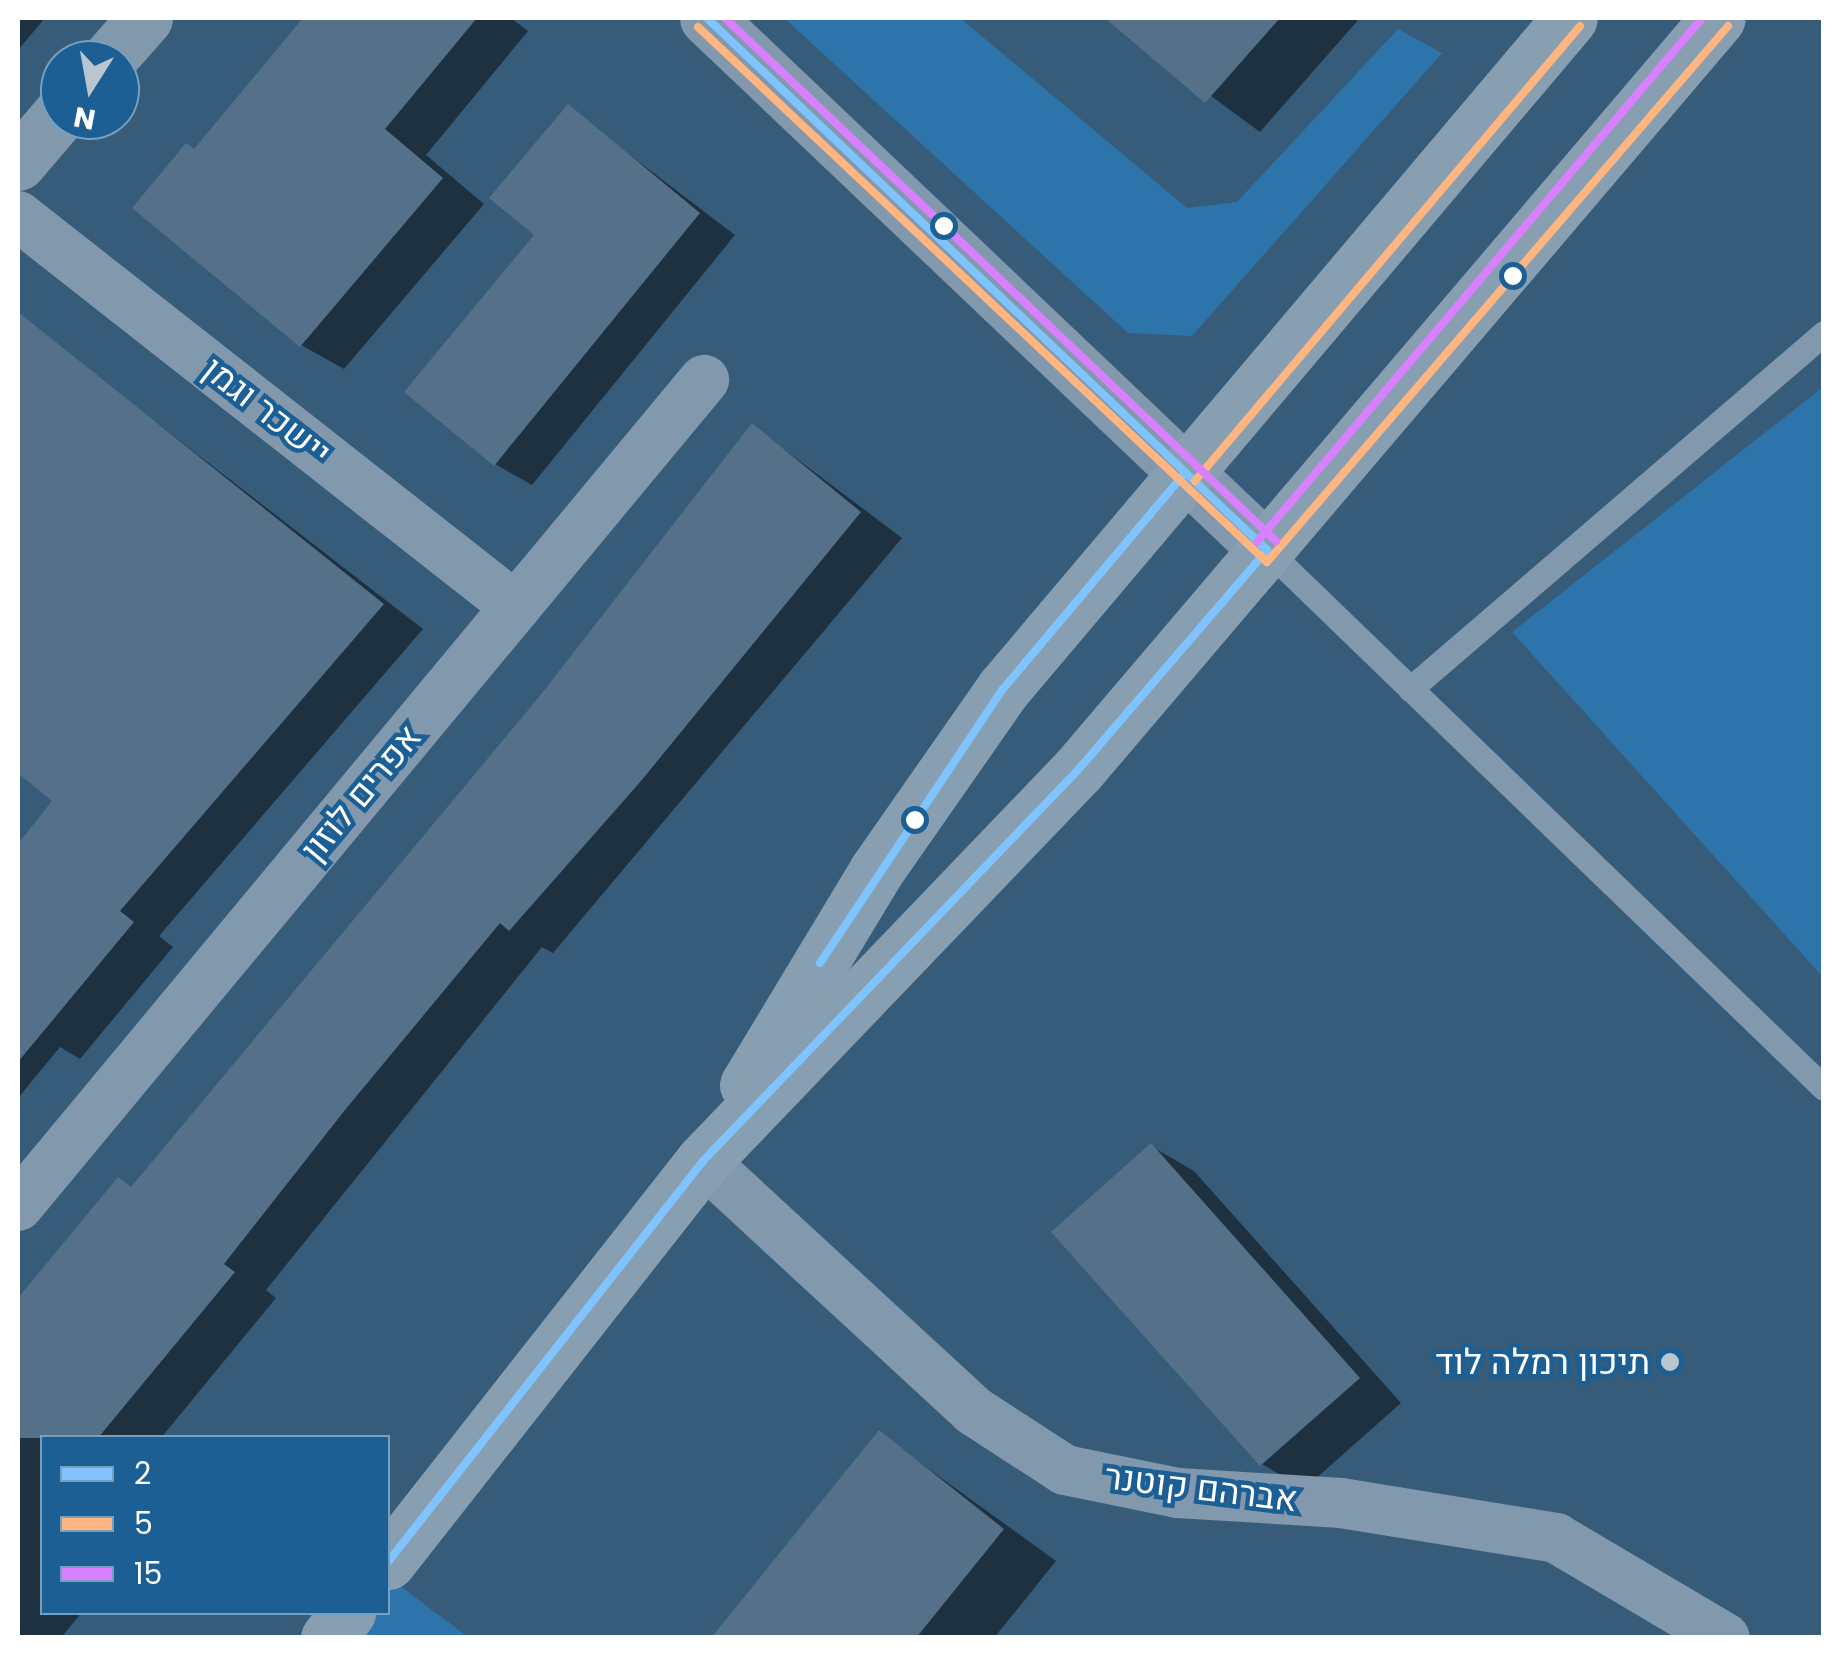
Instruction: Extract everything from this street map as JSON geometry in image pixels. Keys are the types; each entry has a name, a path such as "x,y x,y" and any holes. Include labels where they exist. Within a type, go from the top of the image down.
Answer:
{"main road":[{"path":"703,1161 932,784 1185,473 1570,18"},
{"path":"390,1559 703,1161 1078,770 1718,18"},
{"path":"328,1638 346,1615"}],"street":[{"path":"126,40 145,18"},
{"path":"707,18 1267,550"},
{"path":"18,163 40,137"},
{"name":"יישכר וגמן","path":"18,216 516,607"},
{"name":"אפרים לוזון","path":"18,1206 704,380"},
{"name":"אברהם קוטנר","path":"703,1161 974,1410 1065,1470 1178,1493 1340,1503 1556,1538 1726,1638"}],"lane":[{"path":"1410,688 1824,333"},
{"path":"1267,550 1824,1088"}],"shaded area":[{"path":"784,18 960,18 1187,208 1237,202 1398,29 1442,53 1192,336 1128,333"},
{"path":"1823,387 1823,977 1512,632"},
{"path":"390,1578 468,1637 330,1638 347,1615 390,1615"}],"building":[{"path":"303,18 477,18 385,129 443,178 300,347 132,208 186,143 194,149"},
{"path":"1105,18 1280,18 1205,103"},
{"path":"568,104 700,213 494,466 404,392 534,235 489,198"},
{"path":"18,312 384,604 120,911 134,922 18,1062 18,844 52,801 18,773"},
{"path":"752,423 861,512 641,781 509,931 500,923 345,1110 224,1264 235,1272 100,1435 18,1438 18,1298 118,1177 131,1187 539,697"},
{"path":"1151,1143 1360,1378 1260,1466 1051,1232"},
{"path":"879,1430 1004,1529 916,1638 711,1638"}],"transit line":[{"name":"2","path":"390,1559 703,1161 1078,770 1267,550 707,18"},
{"name":"15","path":"725,18 1276,541"},
{"name":"15","path":"1257,542 1702,18"},
{"name":"5","path":"1195,481 1580,26"},
{"name":"5","path":"698,27 1267,562 1728,26"},
{"name":"2","path":"820,963 1003,689 1185,473"}],"place":[{"name":"תיכון רמלה לוד","path":"1670,1362"}]}
